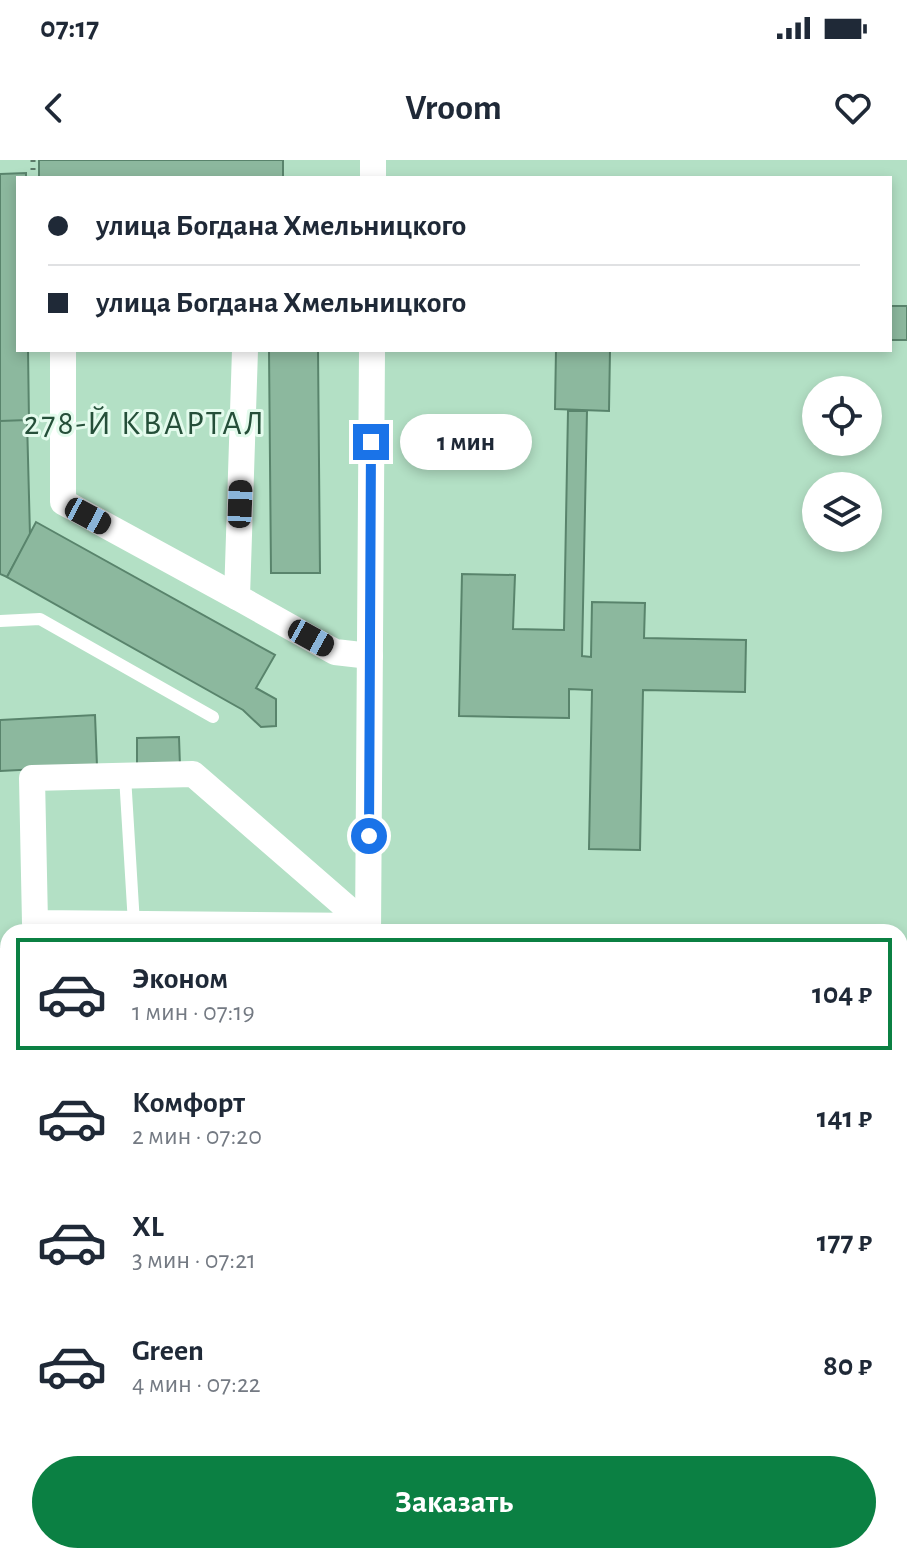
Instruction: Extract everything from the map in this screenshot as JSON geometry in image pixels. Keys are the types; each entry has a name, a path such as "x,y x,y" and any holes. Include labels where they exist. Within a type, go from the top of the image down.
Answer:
{"street":[{"path":"63,352 63,502 335,652 370,656"},
{"path":"237,597 245,352"},
{"path":"368,924 372,352"},
{"path":"134,924 35,923 32,778 193,774 362,924"}],"lane":[{"path":"0,621 40,619 213,717"},
{"path":"125,776 134,924"}],"building":[{"path":"39,160 283,160 283,176 39,176"},
{"path":"26,173 26,176 16,176 16,352 28,352 29,421 0,422 0,174"},
{"path":"892,306 907,306 907,340 892,340"},
{"path":"269,352 318,352 320,573 271,573"},
{"path":"556,352 610,352 609,411 555,409"},
{"path":"568,411 587,411 582,656 591,657 592,602 645,603 644,638 746,640 745,692 643,690 640,850 589,849 592,690 569,689 569,718 459,716 462,574 515,575 513,629 564,630"},
{"path":"27,420 30,535 7,577 0,574 0,421"},
{"path":"36,522 275,655 256,688 276,699 276,726 261,727 243,710 7,577"},
{"path":"95,715 97,766 0,771 0,720"},
{"path":"179,737 180,766 137,767 137,738"}],"district":[{"name":"278-Й КВАРТАЛ","path":"145,424"}],"route":[{"path":"369,836 371,442"}]}
